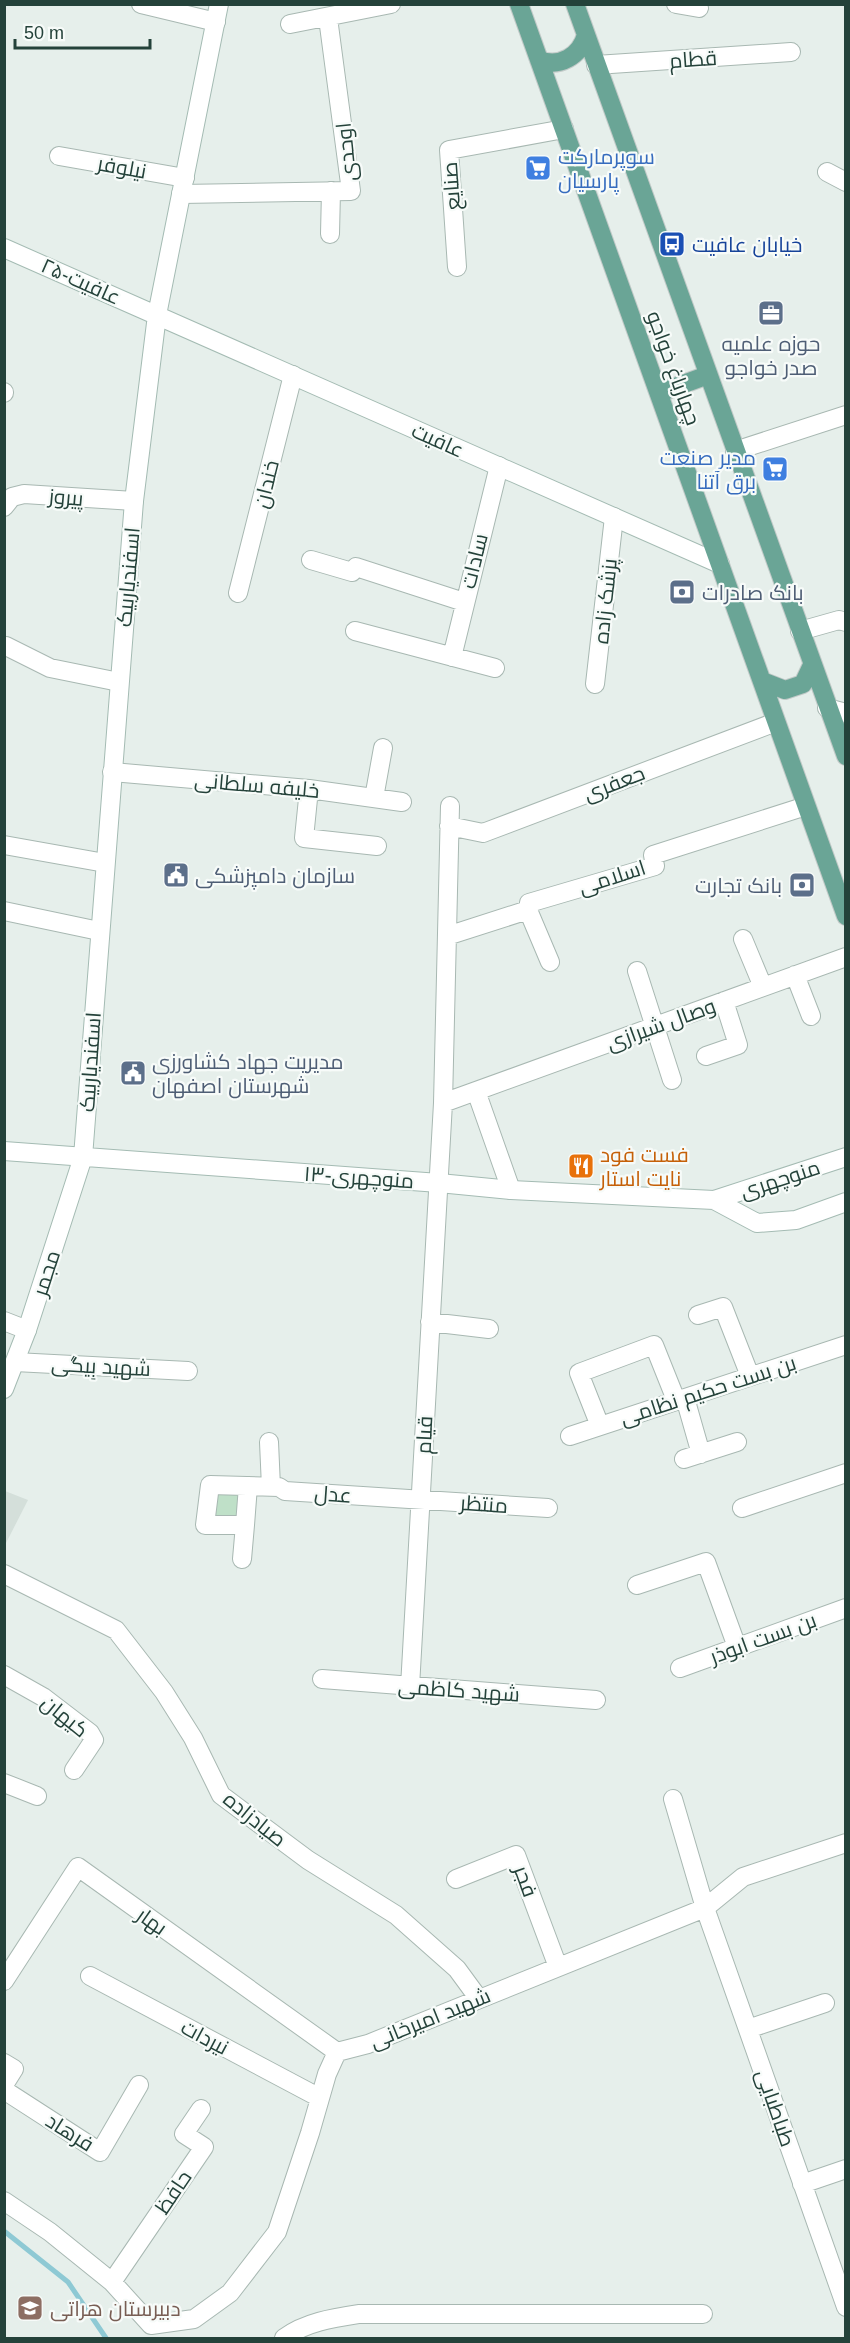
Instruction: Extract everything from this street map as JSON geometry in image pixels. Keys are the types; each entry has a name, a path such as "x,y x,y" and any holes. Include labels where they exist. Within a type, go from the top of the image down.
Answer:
{"main road":[{"name":"چهارباغ خواجو","path":"519,4 846,916"},
{"name":"چهارباغ خواجو","path":"575,4 846,756"},
{"path":"539,60 553,63 567,60 580,49 586,35"},
{"path":"659,393 708,375"},
{"path":"762,681 785,690 803,684 812,665"}],"street":[{"path":"141,4 217,14"},
{"path":"290,24 391,4"},
{"path":"676,4 699,8"},
{"name":"اسفندیاربیک","path":"83,1156 134,501 157,315 217,14"},
{"name":"اوحدی","path":"183,186 351,191 328,18"},
{"name":"قطام","path":"596,65 791,52"},
{"name":"صنایع","path":"457,267 449,150 564,129"},
{"name":"نیلوفر","path":"59,156 183,186"},
{"path":"827,172 846,182"},
{"path":"330,234 331,191"},
{"name":"۲۵-عافیت","path":"5,249 157,315"},
{"name":"عافیت","path":"157,315 720,564"},
{"name":"خندان","path":"238,593 293,375"},
{"path":"735,451 846,415"},
{"name":"سادات","path":"452,657 499,466"},
{"name":"پیروز","path":"4,507 12,497 24,494 134,501"},
{"name":"پزشک زاده","path":"596,684 614,517"},
{"path":"311,560 352,572 356,567 464,602"},
{"path":"800,631 839,620 846,622"},
{"path":"355,631 495,668"},
{"path":"6,646 50,668 119,682"},
{"path":"827,708 846,713"},
{"name":"جعفری","path":"449,826 483,833 776,722"},
{"path":"374,798 383,748"},
{"name":"خلیفه سلطانی","path":"112,772 309,789 402,802"},
{"path":"309,789 304,838 377,846"},
{"path":"439,1183 450,806"},
{"name":"اسلامی","path":"447,936 528,910 529,903 655,866 653,855 806,806"},
{"path":"4,845 105,863"},
{"path":"528,910 550,962"},
{"path":"4,911 99,931"},
{"path":"743,939 763,987"},
{"name":"وصال شیرازی","path":"443,1103 846,957"},
{"path":"637,971 672,1080"},
{"path":"795,975 812,1016"},
{"path":"706,1056 738,1045 724,1001"},
{"path":"476,1091 512,1191"},
{"name":"۱۳-منوچهری","path":"4,1151 439,1183 512,1191 714,1200"},
{"name":"مجمر","path":"4,1389 27,1330 83,1156"},
{"name":"منوچهری","path":"714,1200 846,1157"},
{"name":"قیام","path":"410,1687 439,1183"},
{"path":"714,1200 757,1223 796,1220 846,1202"},
{"path":"698,1315 723,1307 750,1376"},
{"path":"4,1321 27,1330"},
{"path":"430,1322 489,1329"},
{"path":"600,1426 579,1373 654,1345 681,1399 702,1454"},
{"name":"بن بست حکیم نظامی","path":"570,1436 846,1345"},
{"name":"شهید بِیگی","path":"15,1362 188,1371"},
{"path":"269,1442 272,1487"},
{"path":"684,1459 736,1442"},
{"path":"742,1508 846,1473"},
{"name":"عدل","path":"245,1525 205,1525 210,1485 279,1487 285,1491 420,1500"},
{"path":"242,1559 248,1486"},
{"name":"منتظر","path":"420,1500 548,1508"},
{"path":"638,1585 706,1562 737,1647"},
{"name":"صیادزاده","path":"4,1574 116,1630 164,1692 193,1738 221,1795 308,1860 396,1915 456,1969 479,1999"},
{"name":"بن بست ابوذر","path":"680,1668 846,1608"},
{"name":"کیهان","path":"4,1675 43,1697 90,1733 94,1740 74,1770"},
{"name":"شهید کاظمی","path":"322,1679 596,1700"},
{"path":"4,1783 37,1796"},
{"name":"طباطبایی","path":"674,1799 705,1908 802,2184 840,2273 846,2307"},
{"name":"شهید امیرخانی","path":"336,2052 368,2044 705,1908 743,1877 846,1843"},
{"name":"فجر","path":"456,1879 516,1855 558,1967"},
{"name":"بهار","path":"4,1981 78,1867 336,2052"},
{"name":"نیردات","path":"90,1976 320,2098"},
{"path":"748,2029 825,2002"},
{"path":"4,2201 50,2232 112,2282 151,2325 194,2319 230,2293 277,2232 336,2052"},
{"path":"4,2063 14,2069 4,2085"},
{"name":"فرهاد","path":"4,2090 100,2152 139,2085"},
{"name":"حافظ","path":"112,2282 204,2147 184,2134 201,2109"},
{"path":"802,2184 846,2169"},
{"path":"284,2338 306,2326 330,2318 359,2314 703,2314"}],"shaded area":[{"path":"5,1491 28,1500 4,1545"}],"green space":[{"path":"215,1490 242,1491 239,1519 211,1519"}],"waterway":[{"path":"4,2231 68,2282 106,2338"}],"place":[{"name":"سوپرمارکت پارسیان","path":"538,168"},
{"name":"خیابان عافیت","path":"672,244"},
{"name":"حوزه علمیه صدر خواجو","path":"771,313"},
{"name":"مدیر صنعت برق آتنا","path":"775,469"},
{"name":"بانک صادرات","path":"682,592"},
{"name":"سازمان دامپزشکی","path":"176,875"},
{"name":"بانک تجارت","path":"802,885"},
{"name":"مدیریت جهاد کشاورزی شهرستان اصفهان","path":"133,1073"},
{"name":"فست فود نایت استار","path":"581,1166"},
{"name":"دبیرستان هراتی","path":"30,2308"}]}
